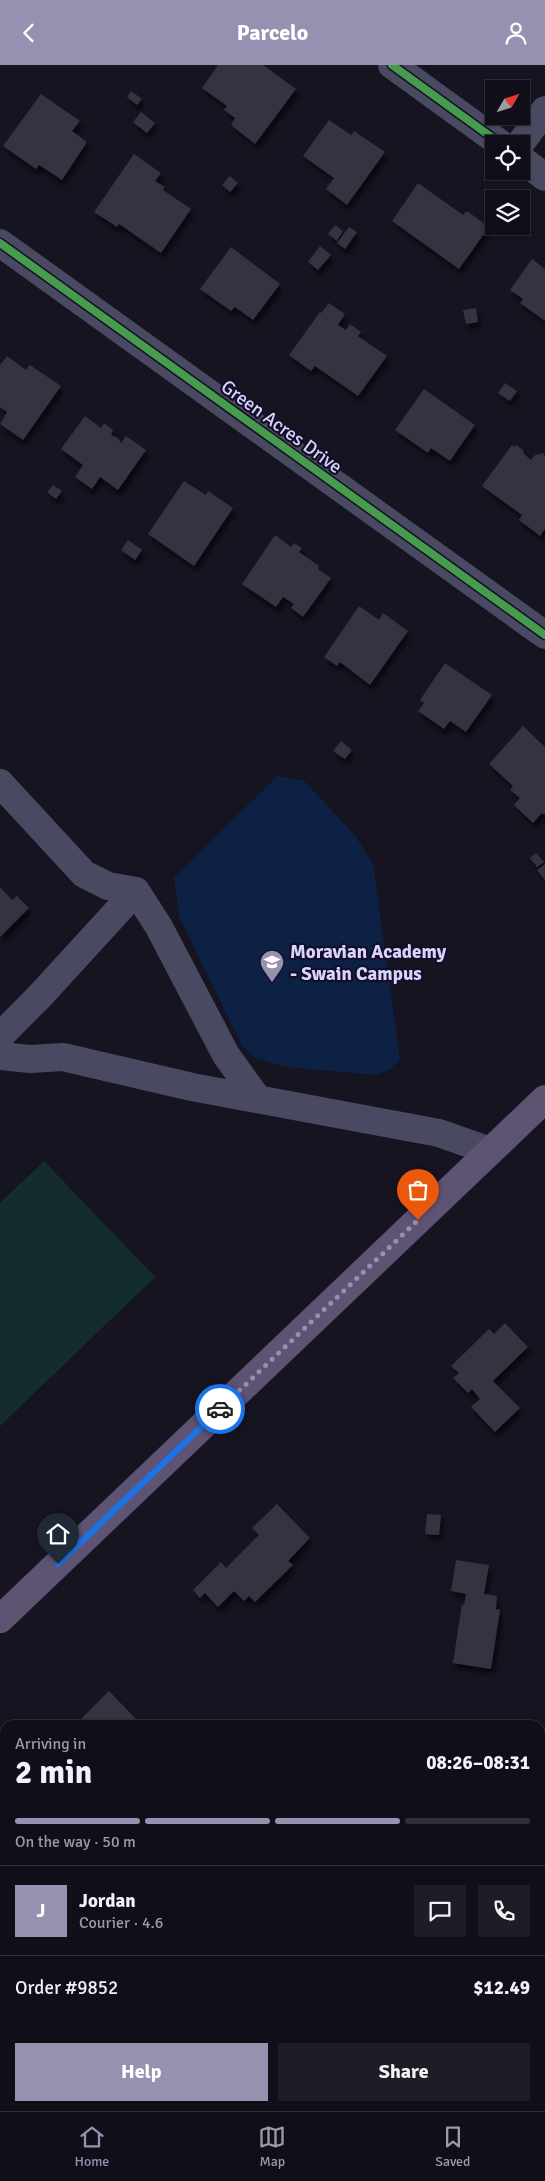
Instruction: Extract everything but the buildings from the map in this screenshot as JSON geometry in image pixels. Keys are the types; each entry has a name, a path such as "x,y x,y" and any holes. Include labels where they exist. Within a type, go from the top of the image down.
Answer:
{"main road":[{"path":"0,1619 545,1099"}],"street":[{"path":"392,65 489,135"},
{"path":"527,135 545,110"},
{"path":"530,166 545,177"},
{"name":"Green Acres Drive","path":"0,243 545,635"},
{"path":"0,783 84,874 108,886 136,891 159,927 226,1055 257,1098"},
{"path":"0,1036 39,997 136,891"},
{"path":"0,1056 30,1059 63,1057 192,1087 439,1133 490,1151"}],"green space":[{"path":"44,1161 155,1277 0,1426 0,1203"}],"water":[{"path":"278,776 304,781 354,834 373,864 400,1059 389,1070 376,1075 286,1067 255,1058 242,1046 179,916 174,877"}],"cycle path":[{"path":"392,65 489,135"},
{"path":"0,243 545,635"}],"way so far":[{"path":"220,1409 418,1220"}],"place":[{"name":"Moravian Academy - Swain Campus","path":"272,983"}],"route":[{"path":"58,1564 220,1409"}]}
